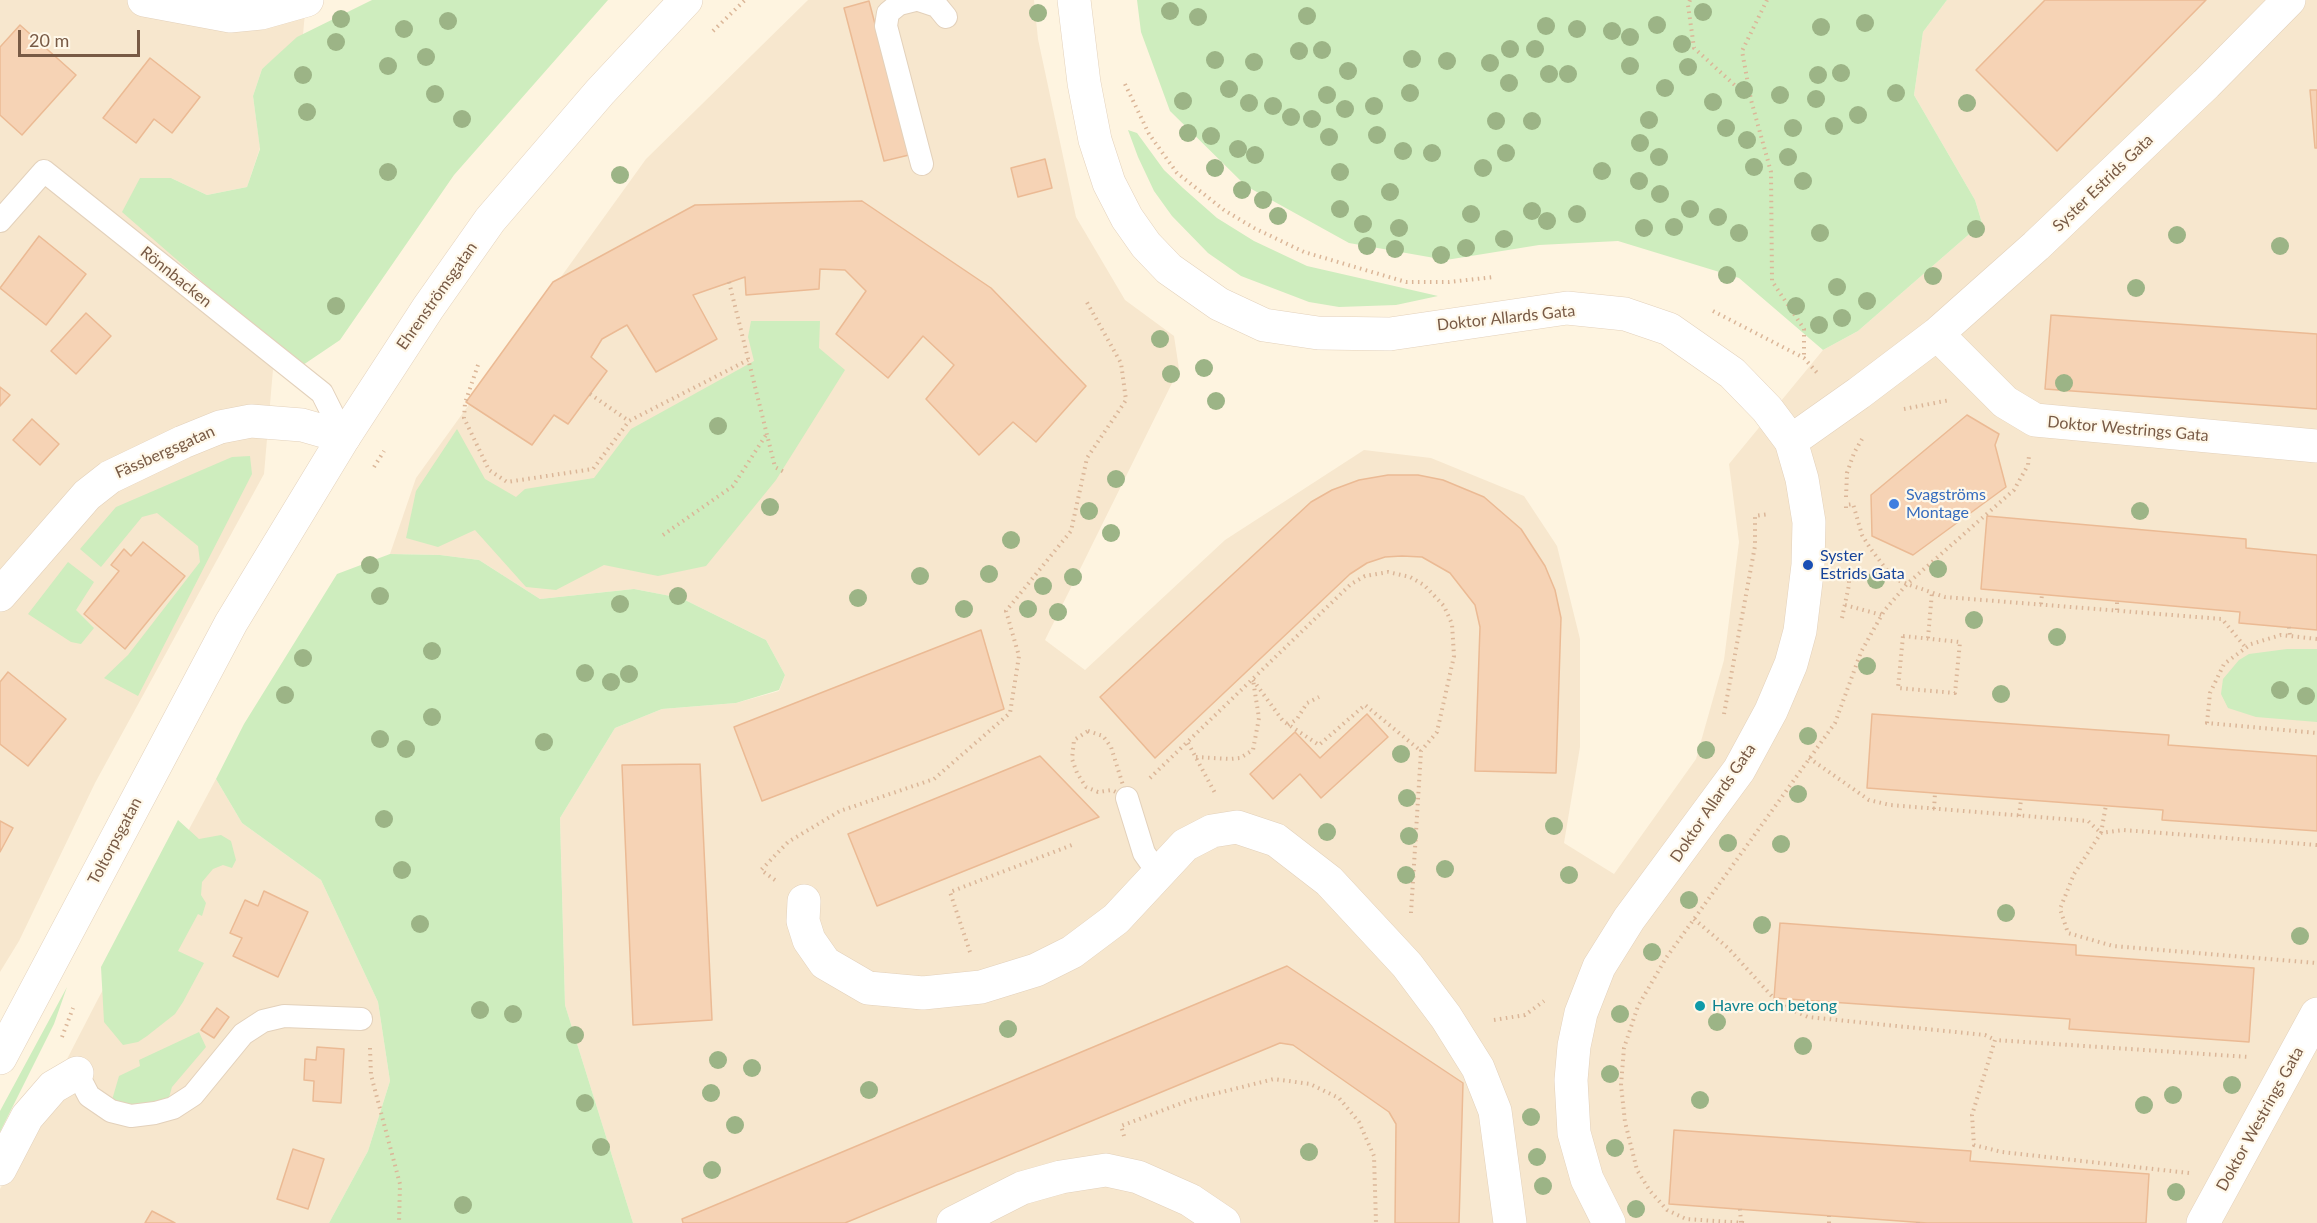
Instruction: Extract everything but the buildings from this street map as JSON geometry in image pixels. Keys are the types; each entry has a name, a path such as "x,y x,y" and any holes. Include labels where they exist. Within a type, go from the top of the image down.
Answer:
{"street":[{"path":"144,0 230,16 261,7 307,0"},
{"name":"Ehrenströmsgatan","path":"231,623 344,437 428,308 490,220 600,92 686,0"},
{"name":"Doktor Allards Gata","path":"1074,0 1086,94 1095,140 1108,183 1127,218 1146,245 1169,269 1219,304 1264,325 1318,333 1390,334 1567,308 1625,314 1669,329 1732,373 1767,409 1791,441 1802,479 1809,522 1808,564 1800,631 1791,664 1772,711 1739,770 1629,919 1599,967 1581,1013 1574,1046 1571,1080 1574,1133 1587,1179 1609,1223"},
{"name":"Syster Estrids Gata","path":"1791,441 1936,334 2036,246 2289,0"},
{"name":"Doktor Westrings Gata","path":"1936,334 1987,387 2005,402 2035,420 2317,446"},
{"name":"Fässbergsgatan","path":"0,595 69,513 110,477 210,431 251,421 302,425 344,437"},
{"name":"Toltorpsgatan","path":"0,1058 231,623"},
{"path":"804,901 803,921 809,940 825,963 868,988 923,993 981,987 1036,970 1072,952 1116,919 1185,845 1212,831 1237,826 1276,840 1329,881 1407,965 1446,1017 1478,1068 1495,1111 1510,1223"},
{"name":"Doktor Westrings Gata","path":"2203,1223 2317,1014"},
{"path":"0,1169 27,1117 65,1080"},
{"path":"953,1223 1022,1188 1061,1177 1106,1170 1138,1177 1190,1200 1224,1223"}],"lane":[{"path":"922,164 886,26 888,12 899,4 917,0 937,6 946,17"},
{"name":"Rönnbacken","path":"0,221 44,171 322,393 344,437"},
{"path":"1135,792 1144,853 1158,873"},
{"path":"65,1080 111,1112 131,1116 155,1113 173,1108 193,1095 243,1034 262,1021 284,1016 361,1019"}],"path":[{"path":"710,34 744,0"},
{"path":"1690,0 1688,5 1694,48 1750,100"},
{"path":"1767,0 1742,51 1750,100 1771,172 1772,280 1804,329 1804,358"},
{"path":"1124,78 1129,97 1149,134 1177,173 1224,210 1254,228 1304,252 1406,282 1449,282 1504,277"},
{"path":"729,282 775,467 786,473"},
{"path":"804,901 761,870 788,842 840,811 934,779 1010,713 1019,656 1006,611 1071,531 1087,458 1126,400 1121,363 1085,299"},
{"path":"1710,310 1804,358 1844,404"},
{"path":"478,365 465,403 464,418 489,470 507,482 593,468 629,421 748,360"},
{"path":"590,394 629,421"},
{"path":"663,535 733,486 767,435"},
{"path":"368,476 387,446"},
{"path":"1740,1209 1743,1223 1686,1221 1658,1202 1637,1170 1625,1122 1622,1085 1624,1048 1638,1006 1666,958 1835,723 1847,697 1861,652 1882,615 1907,584 2014,490 2028,465 2030,446"},
{"path":"1846,505 1853,504 1857,510 1862,535 1893,578 1907,584 1945,597 2222,618 2246,648"},
{"path":"1135,792 1103,736 1088,731 1080,734 1074,740 1072,759 1086,788 1098,792 1112,790 1135,792 1351,584 1365,576 1388,572 1410,576 1424,585 1444,606 1452,624 1454,656 1437,732 1421,751 1365,705 1319,745 1288,725 1253,680"},
{"path":"1928,638 1932,592"},
{"path":"2041,604 2042,594"},
{"path":"2117,601 2117,610"},
{"path":"1836,603 1882,615"},
{"path":"2195,616 2196,608"},
{"path":"2289,627 2290,636"},
{"path":"2317,639 2282,635 2246,648 2224,664 2210,693 2207,723 2317,733"},
{"path":"1903,636 1928,638 1960,642 1955,693 1898,688 1903,636"},
{"path":"1196,757 1240,758 1253,750 1259,718 1253,680"},
{"path":"1288,725 1297,719 1307,703 1319,697"},
{"path":"1188,743 1218,798"},
{"path":"1809,758 1869,800 1934,809 2088,821 2101,833"},
{"path":"1934,809 1935,793"},
{"path":"2019,816 2021,800"},
{"path":"2106,806 2101,833 2074,874 2060,909 2067,933 2113,946 2317,963"},
{"path":"2101,833 2123,830 2317,845"},
{"path":"981,987 950,891 1072,845"},
{"path":"1694,919 1728,948 1779,1004 1808,1017 1985,1035 1995,1040 2292,1060"},
{"path":"65,1080 53,1063 74,1002"},
{"path":"361,1019 371,1053 371,1075 400,1184 399,1223"},
{"path":"1995,1040 1972,1115 1974,1145 2002,1152 2080,1162 2229,1176"},
{"path":"1138,1177 1121,1126 1190,1100 1274,1079 1310,1084 1339,1098 1359,1122 1374,1156 1376,1223"},
{"path":"1829,1216 1829,1223"}],"shaded area":[{"path":"0,0 306,0 303,35 262,69 253,96 260,148 247,187 207,195 171,178 275,346 264,474 95,783 19,941 0,972"},
{"path":"808,0 1034,0 1038,39 1076,217 1125,300 1174,336 1179,369 1045,640 1085,670 1225,540 1364,450 1431,458 1524,496 1557,546 1580,639 1580,747 1564,843 1614,874 1696,759 1724,660 1739,542 1729,464 1823,350 1858,331 1982,223 1975,200 1914,95 1923,32 1947,0 2317,0 2317,1223 633,1223 565,1005 560,818 615,728 662,709 736,703 779,691 785,675 766,640 681,598 634,589 540,599 479,560 440,555 390,554 416,478 646,159"},
{"path":"216,779 242,823 321,880 378,1002 390,1081 368,1151 329,1223 0,1223 0,1189 98,999"}],"green space":[{"path":"372,0 608,0 454,175 340,340 300,367 122,212 140,178 171,178 207,195 247,187 260,149 253,96 262,69 297,37"},
{"path":"1137,0 1947,0 1923,32 1914,95 1975,200 1982,223 1858,331 1823,350 1739,278 1618,241 1539,245 1446,260 1349,243 1246,186 1170,111 1141,32"},
{"path":"1128,130 1137,133 1164,170 1217,218 1254,241 1307,266 1438,296 1396,305 1339,307 1309,302 1241,276 1208,253 1172,216 1154,191"},
{"path":"751,321 820,321 819,348 845,370 776,480 706,566 658,576 604,565 556,590 526,587 475,530 438,547 406,538 416,491 457,429 485,479 516,497 525,489 594,478 631,429 754,361 748,337"},
{"path":"250,456 252,474 138,696 104,678 128,655 200,562 198,546 157,513 142,517 101,567 80,549 116,507 232,457"},
{"path":"390,554 440,555 479,560 540,599 634,589 681,598 766,640 785,675 779,690 736,703 662,709 615,728 560,818 565,1005 633,1223 329,1223 368,1151 390,1081 378,1002 321,880 242,823 216,779 244,724 337,574"},
{"path":"68,562 94,582 76,610 94,628 81,644 71,642 28,614"},
{"path":"2287,649 2317,649 2317,722 2256,717 2228,708 2221,694 2223,679 2239,660 2249,654"},
{"path":"178,820 199,839 221,835 231,841 236,860 232,868 223,865 213,869 202,882 201,895 206,903 202,916 198,914 178,951 204,963 183,1002 175,1014 147,1036 138,1042 123,1045 104,1022 101,967"},
{"path":"67,987 54,1024 0,1132 0,1111"},
{"path":"199,1032 206,1047 172,1087 168,1101 141,1107 112,1100 119,1076 140,1066 139,1060"}],"place":[{"name":"Svagströms Montage","path":"1894,504"},
{"name":"Syster Estrids Gata","path":"1808,565"},
{"name":"Havre och betong","path":"1700,1006"}]}
